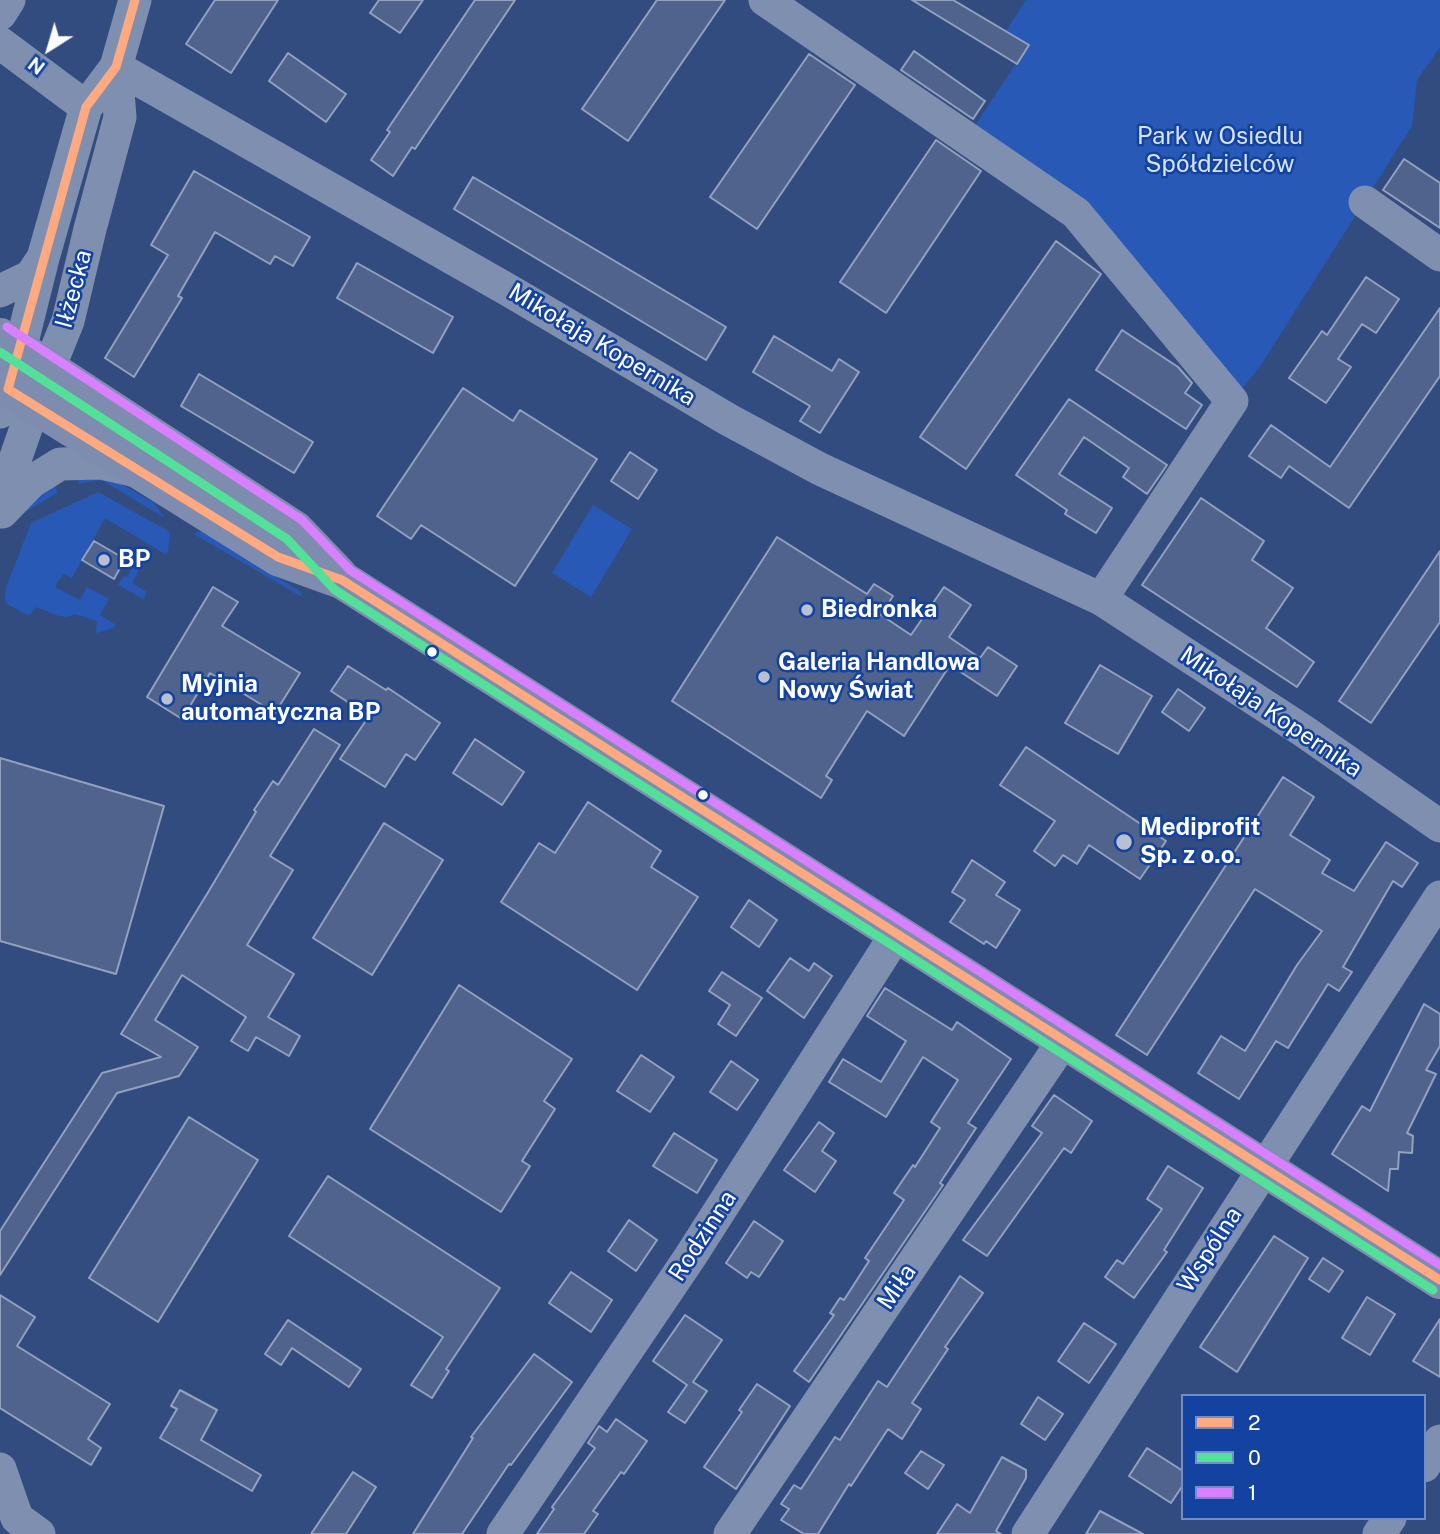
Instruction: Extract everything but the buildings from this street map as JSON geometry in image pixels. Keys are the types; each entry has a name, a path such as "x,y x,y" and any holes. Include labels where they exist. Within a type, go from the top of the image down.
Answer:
{"main road":[{"path":"23,352 295,530 342,580"},
{"path":"10,397 278,557 342,580 1440,1280"}],"street":[{"path":"0,14 9,0"},
{"name":"Iłżecka","path":"23,352 68,321 120,117 116,67 135,0"},
{"path":"780,4 1076,213 1232,401 1101,599"},
{"path":"0,43 86,107"},
{"name":"Iłżecka","path":"0,503 10,397 23,352 43,258 86,107 116,67"},
{"name":"Mikołaja Kopernika","path":"116,67 412,234 729,420 820,469 1101,599 1302,730 1440,826"},
{"path":"1365,202 1440,255"},
{"path":"0,291 31,276 43,258"},
{"path":"0,513 31,482 60,464 101,463 139,472"},
{"name":"Wspólna","path":"1028,1534 1440,897"},
{"name":"Rodzinna","path":"503,1534 690,1257 897,933"},
{"name":"Miła","path":"730,1534 1064,1040"},
{"path":"1426,1463 1440,1441"},
{"path":"0,1469 17,1518 39,1534"}],"green space":[{"name":"Park w Osiedlu Spółdzielców","path":"1026,0 1440,0 1440,47 1417,80 1412,126 1261,365 1232,401 1076,213 967,138 1028,45 1006,31"},
{"path":"76,470 105,475 153,502 165,518 105,482 98,480 79,484"},
{"path":"54,478 57,493 24,513"},
{"path":"98,492 170,532 168,552 165,554 105,518 72,578 63,574 55,587 80,600 87,587 109,599 100,615 116,625 96,633 97,621 75,614 59,616 36,607 30,615 7,604 6,588 31,523"},
{"path":"593,505 632,529 591,597 552,573"},
{"path":"203,532 301,592 302,597 194,534"},
{"path":"139,556 144,559 132,583 147,592 143,599 118,585 124,576 127,577"}],"transit line":[{"name":"2","path":"135,0 116,67 86,107 8,389 278,557 342,580 1440,1280"},
{"name":"1","path":"7,327 302,520 350,570 1440,1265"},
{"name":"0","path":"0,352 287,539 335,590 1433,1290"}],"place":[{"name":"BP","path":"104,560"},
{"name":"Biedronka","path":"807,610"},
{"name":"Galeria Handlowa Nowy Świat","path":"764,677"},
{"name":"Myjnia automatyczna BP","path":"167,699"},
{"name":"Mediprofit Sp. z o.o.","path":"1124,842"}]}
